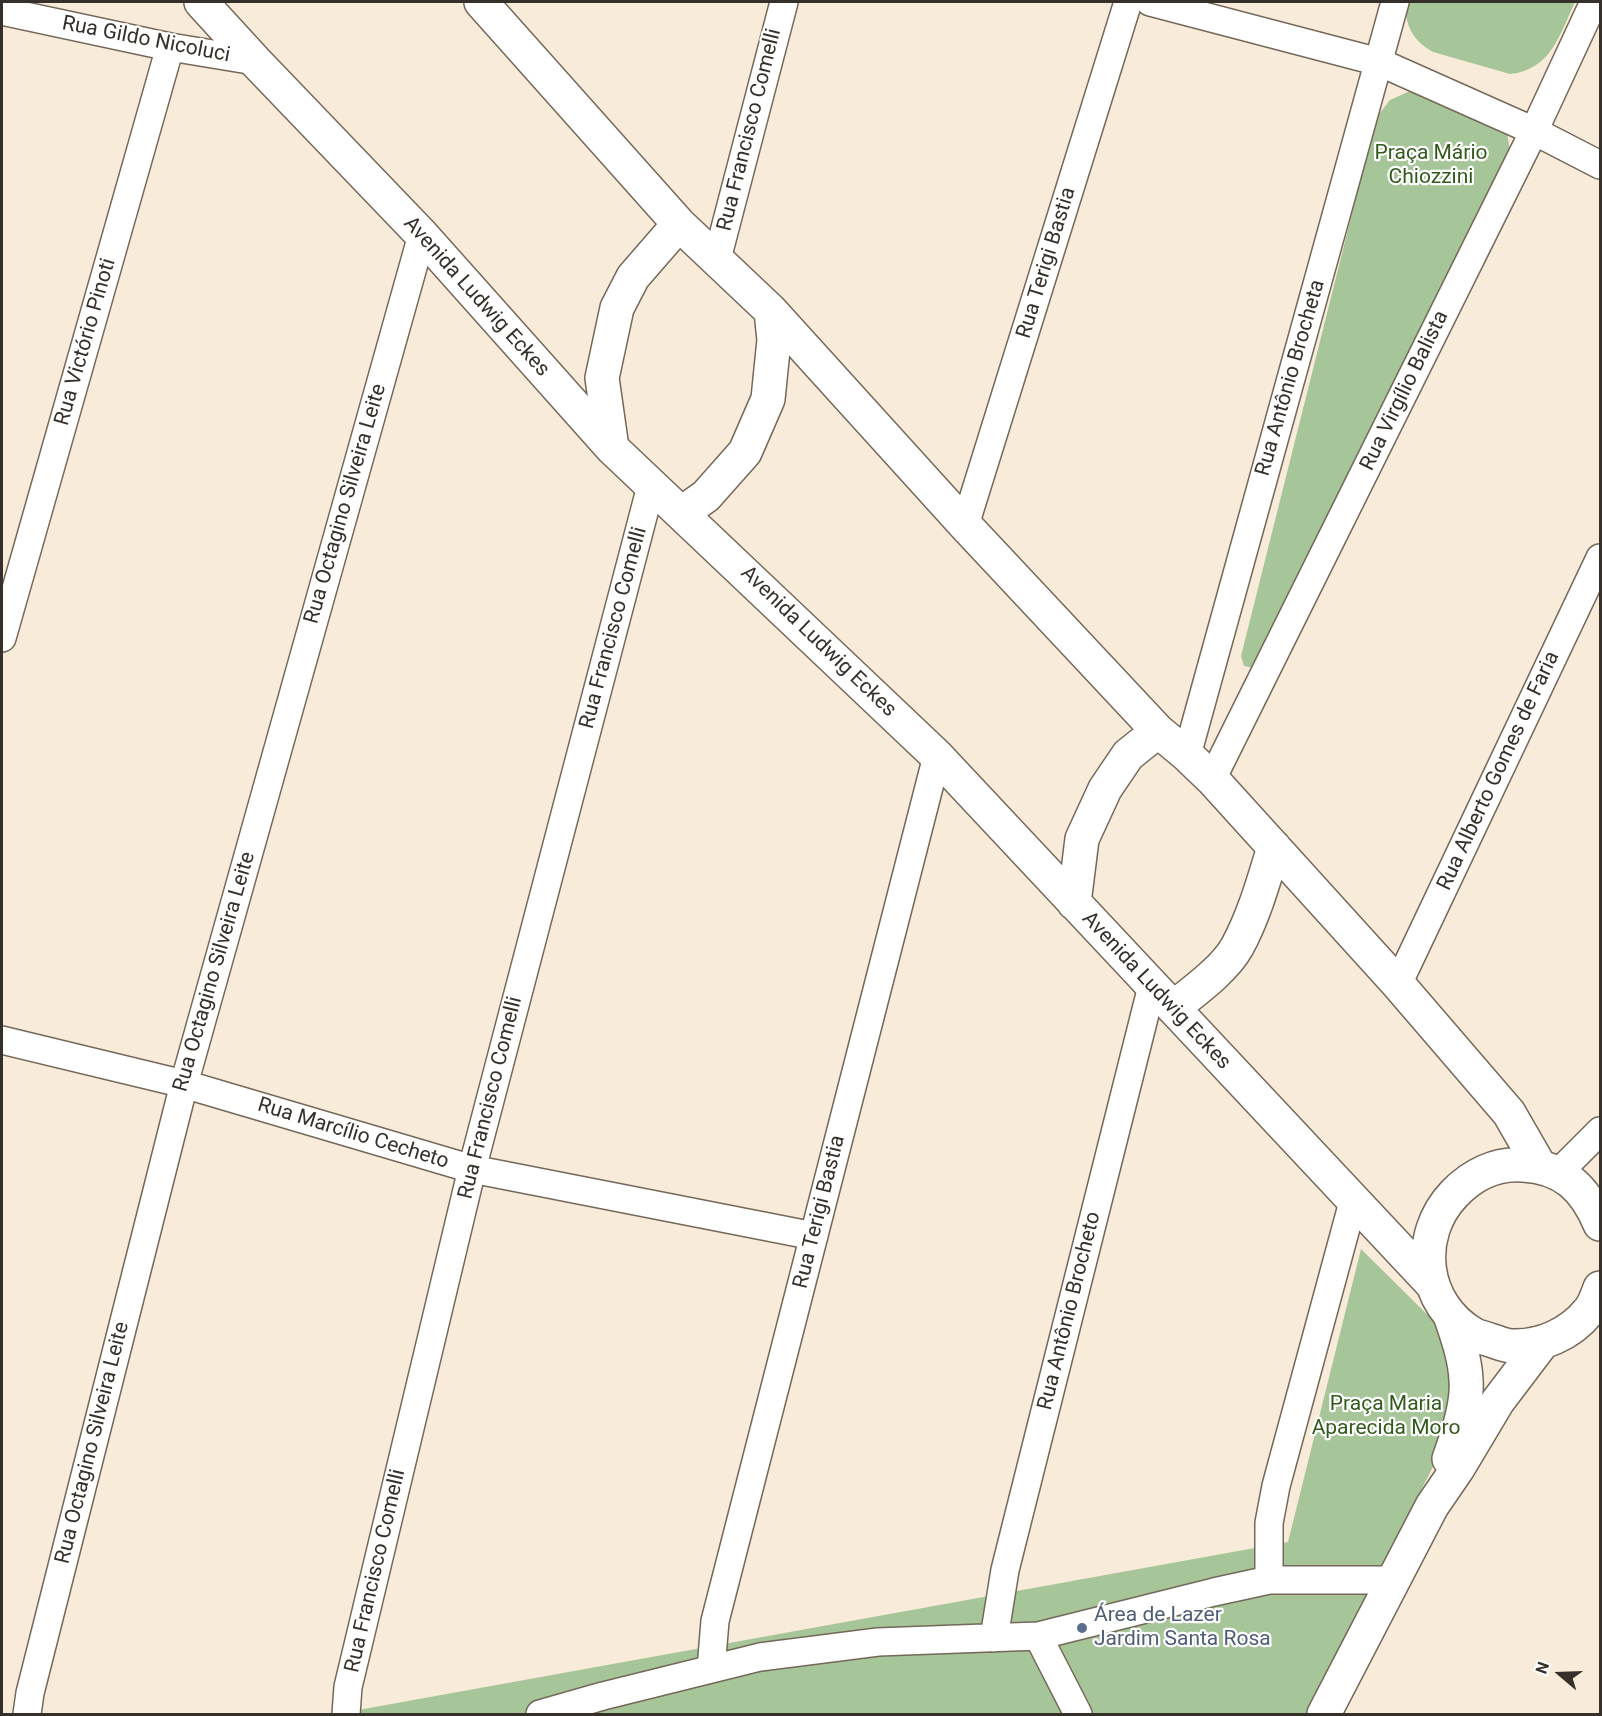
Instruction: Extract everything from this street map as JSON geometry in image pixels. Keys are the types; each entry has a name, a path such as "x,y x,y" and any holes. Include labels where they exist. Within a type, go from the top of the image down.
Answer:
{"main road":[{"name":"Avenida Ludwig Eckes","path":"201,2 422,234 612,448 937,756 1433,1285"},
{"path":"481,2 680,224 771,311 965,525 1158,731 1187,754 1274,846 1398,984 1509,1113 1549,1169"},
{"path":"612,448 602,378 616,309 633,277 680,224"},
{"path":"682,513 706,496 745,452 768,399 774,340 771,311"},
{"path":"1074,903 1082,839 1105,789 1128,755 1158,731"},
{"path":"1162,997 1207,981 1236,949 1254,909 1274,846"},
{"path":"1432,1506 1454,1447 1467,1382 1463,1355 1450,1315 1433,1285 1428,1254 1430,1235 1443,1206 1464,1183 1485,1170 1516,1164 1549,1169 1580,1188 1600,1217"},
{"path":"1450,1315 1474,1335 1511,1346 1542,1343 1567,1332 1597,1303"},
{"path":"1324,1714 1432,1506 1498,1401 1542,1343"}],"street":[{"name":"Rua Francisco Comelli","path":"717,259 784,2"},
{"name":"Rua Terigi Bastia","path":"965,525 1128,2"},
{"path":"1150,2 1379,62 1534,131 1600,165"},
{"name":"Rua Antônio Brocheta","path":"1187,754 1395,2"},
{"name":"Rua Virgílio Balista","path":"1212,779 1534,131 1594,2"},
{"name":"Rua Gildo Nicoluci","path":"2,11 170,47 255,61"},
{"name":"Rua Victório Pinoti","path":"2,638 170,47"},
{"name":"Rua Octagino Silveira Leite","path":"27,1714 30,1693 183,1084 422,234"},
{"name":"Rua Francisco Comelli","path":"346,1714 348,1687 472,1169 651,486"},
{"name":"Rua Alberto Gomes de Faria","path":"1398,984 1600,558"},
{"name":"Rua Terigi Bastia","path":"711,1669 714,1621 937,756"},
{"name":"Rua Antônio Brocheto","path":"994,1638 1005,1570 1162,997"},
{"name":"Rua Marcílio Cecheto","path":"2,1040 183,1084 472,1169 814,1236"},
{"path":"1549,1169 1600,1131"},
{"path":"1269,1580 1269,1523 1276,1486 1353,1202"},
{"path":"540,1714 760,1657 878,1642 1038,1636 1269,1580 1393,1580"},
{"path":"1038,1636 1078,1714"}],"green space":[{"path":"1406,2 1575,2 1559,38 1545,58 1535,66 1510,74 1426,48 1415,37 1408,25"},
{"name":"Praça Mário Chiozzini","path":"1410,91 1507,132 1510,152 1255,668 1244,666 1241,656 1376,118 1390,100"},
{"name":"Área de Lazer Jardim Santa Rosa","path":"1361,1249 1457,1344 1450,1433 1308,1714 336,1714 1288,1542"}],"place":[{"name":"Área de Lazer Jardim Santa Rosa","path":"1082,1628"}],"park label":[{"name":"Praça Maria Aparecida Moro","path":"1386,1417"}]}
